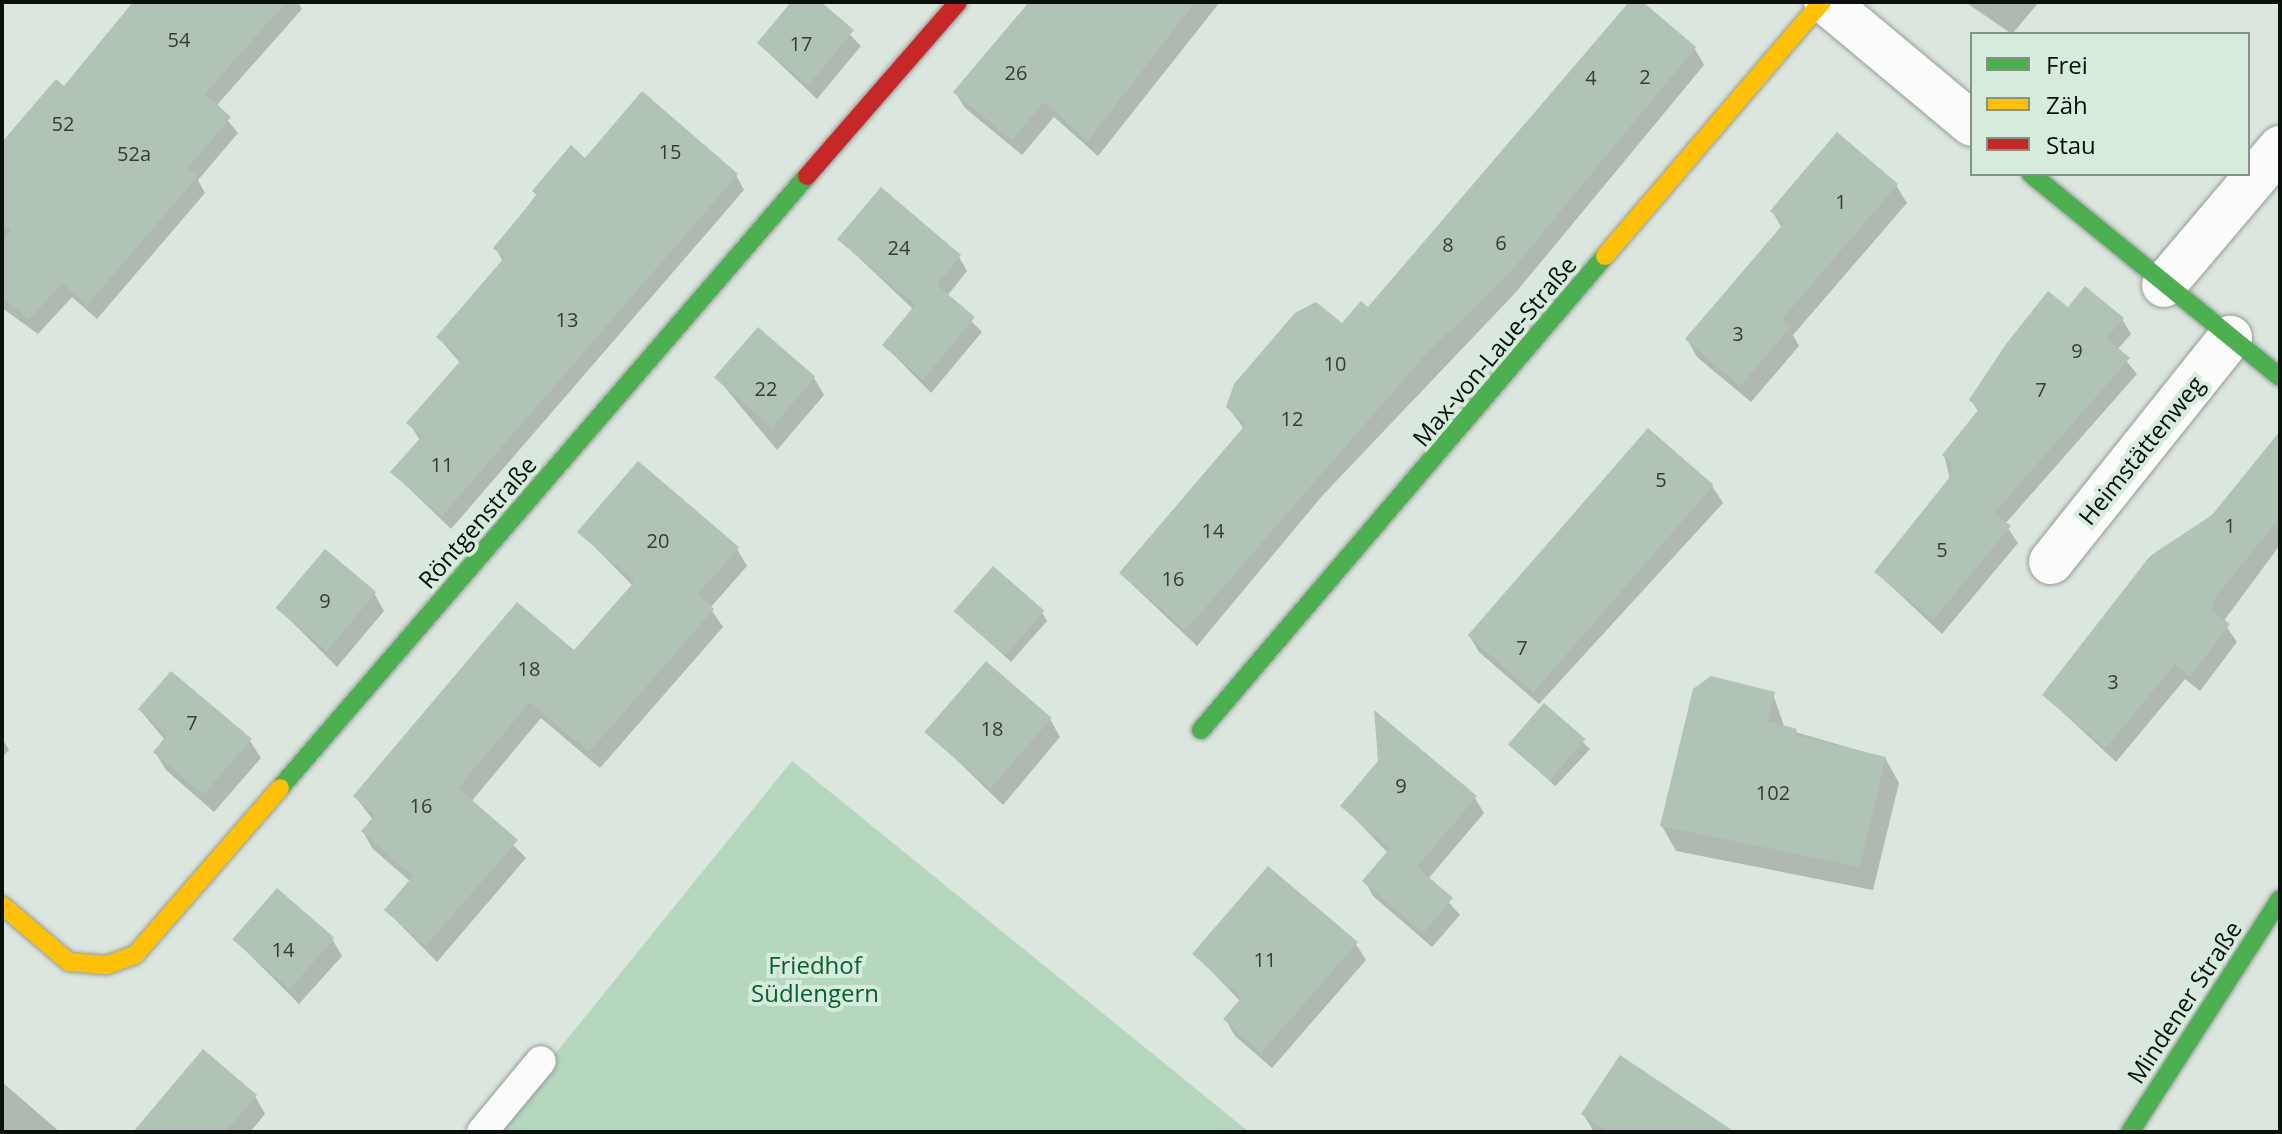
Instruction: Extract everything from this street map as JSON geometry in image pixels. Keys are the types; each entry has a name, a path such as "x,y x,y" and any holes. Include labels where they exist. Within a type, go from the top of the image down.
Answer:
{"street":[{"name":"Röntgenstraße","path":"2,905 69,962 107,965 135,955 958,2"},
{"path":"1824,2 1970,122"},
{"name":"Max-von-Laue-Straße","path":"1201,730 1824,2"},
{"path":"2164,285 2280,148"},
{"path":"2033,176 2280,377"},
{"name":"Heimstättenweg","path":"2051,562 2230,338"},
{"name":"Mindener Straße","path":"2130,1132 2272,926"}],"lane":[{"path":"482,1132 541,1061"}],"green space":[{"name":"Friedhof Südlengern","path":"792,761 1249,1132 492,1132"}],"building":[{"path":"133,2 286,2 205,94 231,117 188,168 198,176 87,305 62,283 29,320 2,297 2,242 11,230 2,222 2,142 56,79 64,86"},
{"path":"791,2 821,2 854,30 808,86 757,43"},
{"path":"1029,2 1195,2 1088,141 1044,102 1012,140 953,92"},
{"path":"1629,2 1643,2 1696,47 1508,275 1425,355 1186,630 1119,573 1246,424 1226,407 1234,384 1295,313 1316,302 1342,323 1361,301 1368,307"},
{"path":"642,91 738,174 442,516 390,472 422,436 406,423 462,359 436,337 504,258 493,248 537,195 532,191 571,145 585,158"},
{"path":"1837,132 1898,184 1782,319 1791,327 1740,386 1685,339 1784,223 1770,211"},
{"path":"881,187 961,255 937,285 975,317 923,380 882,345 915,305 837,239"},
{"path":"2085,286 2124,318 2106,338 2130,358 1994,513 2011,526 1933,620 1874,572 1949,478 1953,464 1942,455 1979,409 1969,400 2006,344 2048,291 2068,307"},
{"path":"758,327 815,377 771,427 714,378"},
{"path":"1648,428 1714,485 1533,693 1468,636"},
{"path":"2280,431 2280,518 2216,596 2211,610 2230,624 2190,677 2175,664 2106,748 2042,695 2150,556 2212,515"},
{"path":"638,461 739,547 698,594 714,609 589,752 530,702 458,788 518,840 426,946 384,910 413,876 361,831 375,815 353,796 517,602 574,650 635,581 577,532"},
{"path":"325,549 376,592 327,651 276,608"},
{"path":"993,566 1044,611 1005,656 954,611"},
{"path":"986,661 1052,718 990,789 924,732"},
{"path":"171,671 252,739 203,795 153,752 167,735 138,709"},
{"path":"1711,676 1775,692 1768,721 1797,729 1795,735 1886,757 1860,867 1660,826 1693,689"},
{"path":"1544,703 1586,739 1549,781 1508,745"},
{"path":"1374,710 1477,796 1417,867 1453,898 1423,933 1362,881 1390,848 1340,806 1378,761"},
{"path":"1268,866 1358,942 1261,1053 1223,1019 1242,997 1192,954"},
{"path":"277,888 334,938 290,989 232,939"},
{"path":"203,1049 257,1095 225,1132 133,1132"},
{"path":"1620,1055 1735,1132 1608,1132 1581,1114"}],"traffic: fast":[{"path":"280,788 807,176"},
{"path":"2033,176 2280,377"},
{"path":"1201,730 1605,256"},
{"path":"2130,1132 2280,899"}],"traffic: slow":[{"path":"1605,256 1822,2"},
{"path":"2,905 69,962 107,965 135,955 280,788"}],"traffic: jam":[{"path":"807,176 958,2"}]}
